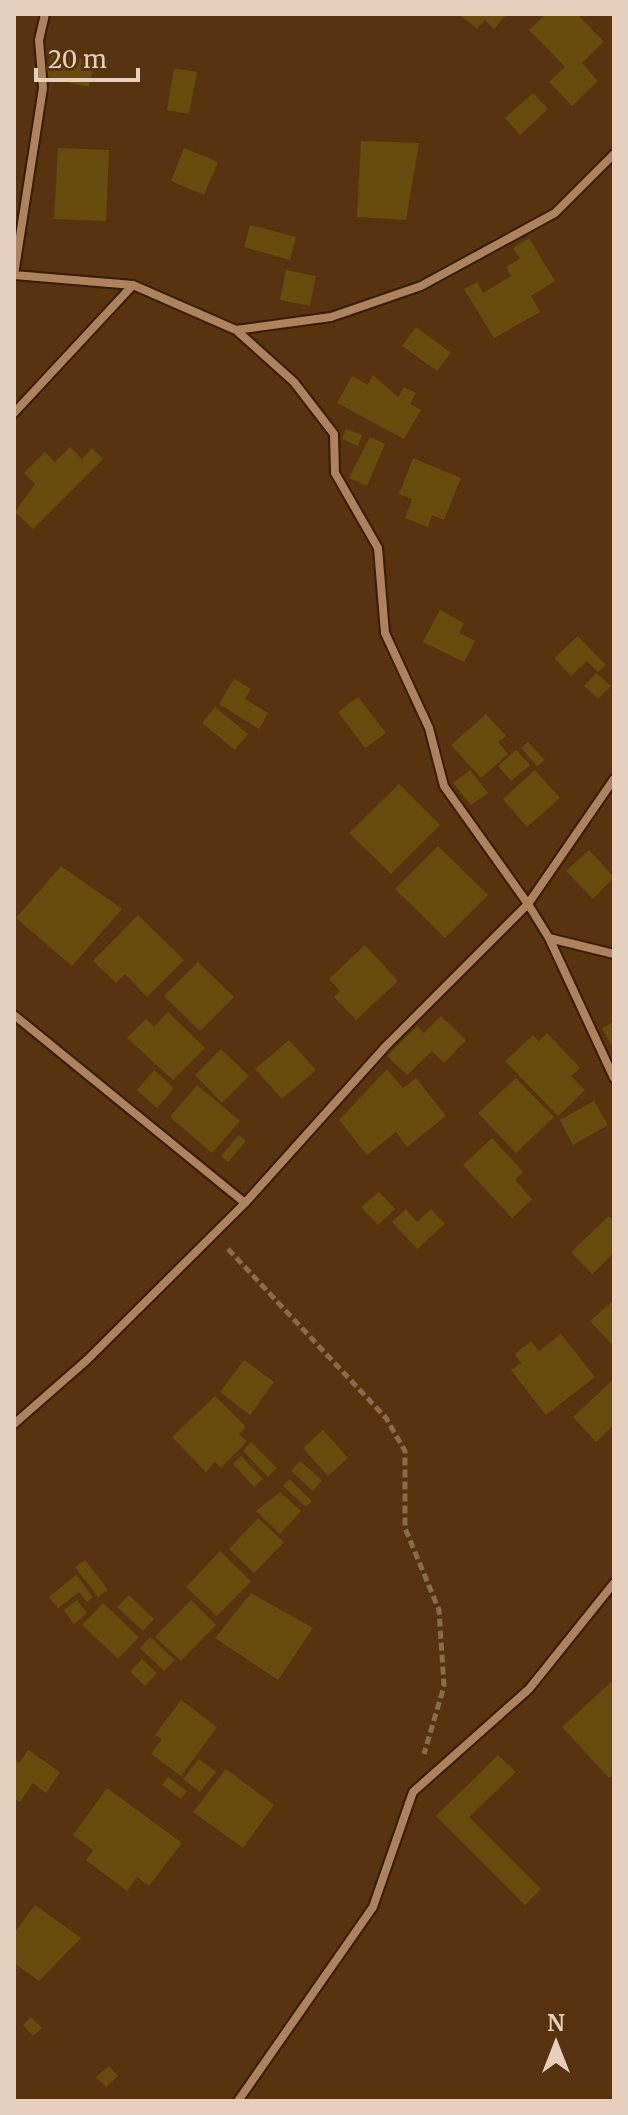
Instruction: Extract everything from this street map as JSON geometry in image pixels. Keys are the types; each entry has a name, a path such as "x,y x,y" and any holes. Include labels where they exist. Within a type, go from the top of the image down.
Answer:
{"street":[{"path":"45,14 39,40 43,88 14,275 133,285 236,330 294,382 334,434 335,473 378,548 385,633 429,728 444,786 549,938 614,1078"},
{"path":"236,330 331,317 421,286 555,213 614,154"},
{"path":"14,413 133,285"},
{"path":"14,1424 87,1360 245,1203 386,1046 528,904 614,779"},
{"path":"549,938 614,954"},
{"path":"14,1015 245,1203"},
{"path":"238,2101 373,1907 413,1792 529,1689 614,1583"}],"path":[{"path":"214,1234 386,1418 405,1451 405,1528 439,1610 444,1686 413,1792"}],"building":[{"path":"459,14 507,14 494,29 485,20 477,29"},
{"path":"546,14 577,14 604,42 582,63 598,81 572,106 549,82 565,67 529,30"},
{"path":"52,52 95,62 89,87 46,77"},
{"path":"174,68 197,72 189,114 167,110"},
{"path":"533,93 548,109 520,135 505,118"},
{"path":"361,141 419,143 406,220 357,217"},
{"path":"58,148 109,150 106,221 54,219"},
{"path":"184,148 218,162 204,195 171,181"},
{"path":"250,225 296,237 290,260 244,247"},
{"path":"529,238 555,281 531,296 540,312 494,338 464,289 477,282 483,293 511,276 506,267 520,259 513,248"},
{"path":"286,270 316,276 310,306 280,300"},
{"path":"416,327 451,353 437,371 402,346"},
{"path":"373,375 398,397 404,387 416,393 410,404 421,410 404,439 337,403 352,376 368,385"},
{"path":"346,429 362,435 358,446 342,439"},
{"path":"370,437 385,444 367,486 349,478"},
{"path":"70,447 82,459 92,448 103,459 33,529 15,512 35,484 24,473 45,452 55,462"},
{"path":"413,458 461,478 444,520 432,515 428,527 405,518 412,499 399,494"},
{"path":"440,610 464,623 459,633 475,641 464,662 423,642"},
{"path":"578,636 606,665 598,672 587,661 571,676 554,658"},
{"path":"596,673 611,686 598,699 584,686"},
{"path":"234,679 251,689 245,699 268,713 259,729 219,704"},
{"path":"358,697 386,733 365,748 338,712"},
{"path":"215,707 248,734 235,750 202,723"},
{"path":"486,714 506,736 498,742 508,754 481,778 451,745"},
{"path":"528,742 545,760 537,766 521,748"},
{"path":"516,750 530,765 511,781 498,766"},
{"path":"470,770 488,793 471,805 453,783"},
{"path":"535,770 560,798 527,827 503,799"},
{"path":"399,784 440,825 391,874 349,833"},
{"path":"438,846 488,895 445,938 395,889"},
{"path":"589,850 614,877 593,899 566,871"},
{"path":"61,866 122,909 72,966 16,918"},
{"path":"138,915 184,960 147,997 125,974 116,983 93,961"},
{"path":"365,945 398,981 356,1020 334,997 340,991 329,979"},
{"path":"198,962 234,997 200,1031 164,996"},
{"path":"168,1012 205,1048 173,1080 127,1038 146,1019 154,1027"},
{"path":"441,1016 466,1040 444,1063 432,1051 407,1075 387,1056 417,1026 424,1033"},
{"path":"614,1022 614,1050 602,1028"},
{"path":"547,1033 580,1068 571,1076 585,1090 558,1116 505,1061 533,1035 539,1041"},
{"path":"289,1040 316,1070 282,1099 255,1069"},
{"path":"221,1049 249,1076 222,1103 195,1075"},
{"path":"387,1069 403,1088 416,1078 446,1116 407,1147 396,1132 367,1155 339,1120"},
{"path":"154,1070 174,1088 157,1108 137,1090"},
{"path":"516,1078 554,1117 516,1153 478,1113"},
{"path":"197,1085 240,1121 212,1153 170,1117"},
{"path":"594,1101 608,1125 573,1145 560,1120"},
{"path":"239,1135 246,1141 228,1162 221,1156"},
{"path":"492,1138 523,1172 515,1180 532,1199 512,1218 463,1165"},
{"path":"379,1192 395,1209 378,1225 361,1207"},
{"path":"406,1209 417,1222 431,1209 445,1224 417,1249 392,1222"},
{"path":"609,1216 614,1220 614,1253 592,1274 571,1252"},
{"path":"614,1300 614,1347 590,1321"},
{"path":"561,1334 595,1377 546,1415 511,1370 521,1363 515,1354 531,1341 539,1351"},
{"path":"244,1360 274,1382 250,1415 220,1392"},
{"path":"614,1379 614,1425 596,1442 573,1417"},
{"path":"215,1396 246,1427 239,1434 247,1441 221,1468 215,1462 206,1472 172,1437"},
{"path":"323,1430 348,1458 328,1476 303,1448"},
{"path":"251,1442 277,1468 268,1477 243,1451"},
{"path":"241,1456 263,1479 254,1487 233,1464"},
{"path":"300,1461 322,1480 313,1491 291,1471"},
{"path":"289,1479 312,1501 306,1507 283,1486"},
{"path":"280,1492 301,1511 280,1534 256,1511"},
{"path":"258,1518 284,1542 254,1573 229,1549"},
{"path":"220,1551 251,1581 217,1616 186,1587"},
{"path":"85,1560 108,1590 98,1597 75,1567"},
{"path":"76,1575 93,1597 87,1602 79,1592 58,1608 49,1597"},
{"path":"251,1593 313,1628 278,1680 215,1638"},
{"path":"129,1595 154,1619 143,1631 117,1607"},
{"path":"77,1600 87,1613 74,1624 64,1610"},
{"path":"191,1600 216,1625 181,1661 155,1637"},
{"path":"103,1603 139,1637 118,1659 82,1625"},
{"path":"150,1637 175,1660 164,1671 140,1648"},
{"path":"142,1659 157,1673 145,1686 130,1672"},
{"path":"611,1682 614,1685 614,1773 609,1778 562,1727"},
{"path":"181,1700 217,1727 181,1776 151,1754 162,1739 155,1735"},
{"path":"28,1750 60,1772 46,1793 33,1783 20,1802 14,1798 14,1759 19,1763"},
{"path":"498,1755 516,1772 469,1817 541,1889 525,1905 436,1816"},
{"path":"199,1759 216,1772 200,1792 183,1779"},
{"path":"226,1769 274,1805 243,1848 193,1812"},
{"path":"168,1777 187,1791 181,1799 162,1785"},
{"path":"107,1788 182,1843 149,1886 137,1877 127,1891 86,1860 93,1850 73,1835"},
{"path":"35,1905 81,1938 39,1981 14,1963 14,1933"},
{"path":"31,2017 42,2028 33,2036 23,2025"},
{"path":"109,2066 118,2076 106,2087 96,2077"}]}
